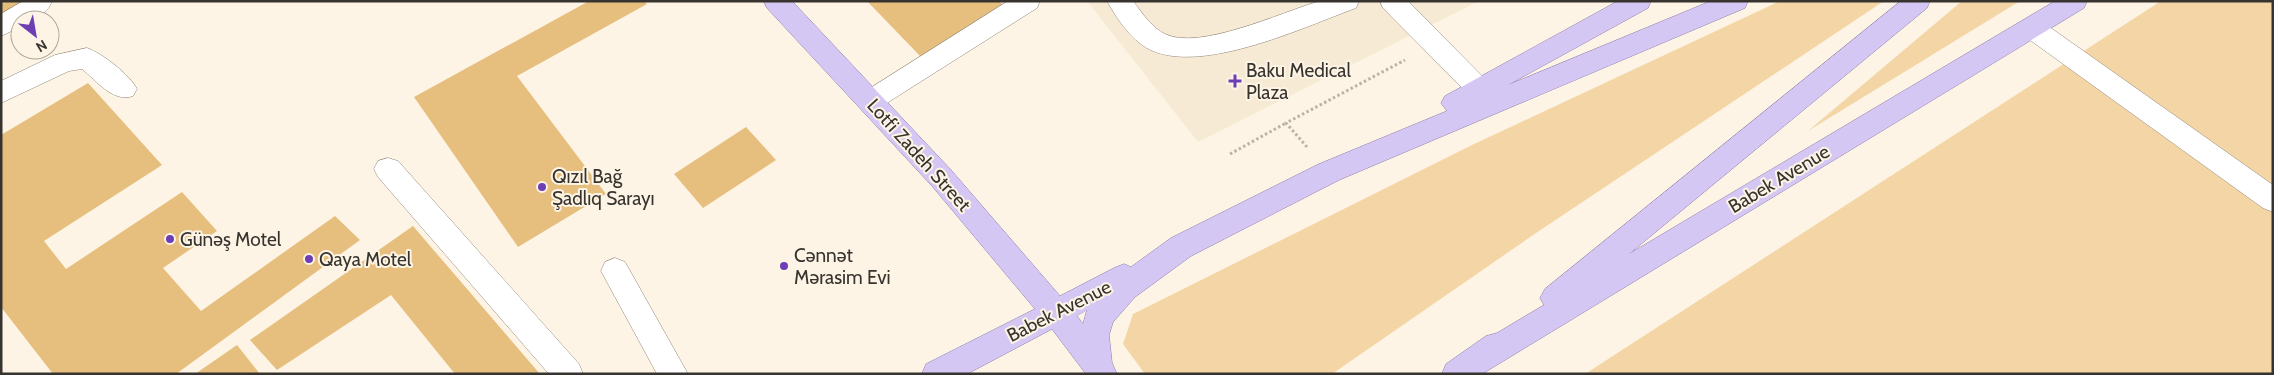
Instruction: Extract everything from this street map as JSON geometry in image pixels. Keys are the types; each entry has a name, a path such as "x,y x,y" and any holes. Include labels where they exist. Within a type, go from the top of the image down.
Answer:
{"main road":[{"name":"Lotfi Zadeh Street","path":"776,1 918,151 1057,313 1100,370"},
{"name":"Babek Avenue","path":"937,374 1329,172 1639,1"},
{"name":"Babek Avenue","path":"1329,172 1736,1"},
{"name":"Babek Avenue","path":"1483,357 1918,1"},
{"name":"Babek Avenue","path":"1457,374 2075,1"},
{"name":"Babek Avenue","path":"1100,370 1094,335 1100,315 1125,288 1181,247"}],"lane":[{"path":"1,26 39,4 40,1"},
{"path":"870,101 1028,1"},
{"path":"1119,1 1138,26 1162,44 1196,48 1229,42 1347,1"},
{"path":"1392,1 1479,89"},
{"path":"2032,28 2273,200"},
{"path":"1,93 64,62 87,58 124,89"},
{"path":"388,169 568,374"},
{"path":"615,271 674,374"}],"path":[{"path":"1230,154 1435,44"},
{"path":"1286,123 1329,172"}],"shaded area":[{"name":"Baku Medical Plaza","path":"1087,1 1479,1 1198,142"},
{"path":"1780,1 1884,1 1539,231 1332,374 1145,374 1123,344 1133,314 1472,145"},
{"path":"1962,1 2020,1 1808,131"},
{"path":"2161,1 2273,1 2273,374 1585,374"}],"building":[{"path":"1,1 28,1 10,10 1,16"},
{"path":"589,1 644,1 647,4 517,76 606,194 518,247 414,97"},
{"path":"867,1 999,1 1004,6 921,57"},
{"path":"88,83 162,165 44,241 66,269 182,192 217,231 163,268 201,311 335,216 360,240 176,374 53,374 1,307 1,135"},
{"path":"746,127 776,160 703,208 674,174"},
{"path":"413,226 540,374 455,374 391,295 277,370 250,340"},
{"path":"237,345 260,374 195,374"}],"place":[{"name":"Baku Medical Plaza","path":"1235,81"},
{"name":"Qızıl Bağ Şadlıq Sarayı","path":"542,187"},
{"name":"Günəş Motel","path":"170,239"},
{"name":"Qaya Motel","path":"309,259"},
{"name":"Cənnət Mərasim Evi","path":"784,266"}]}
